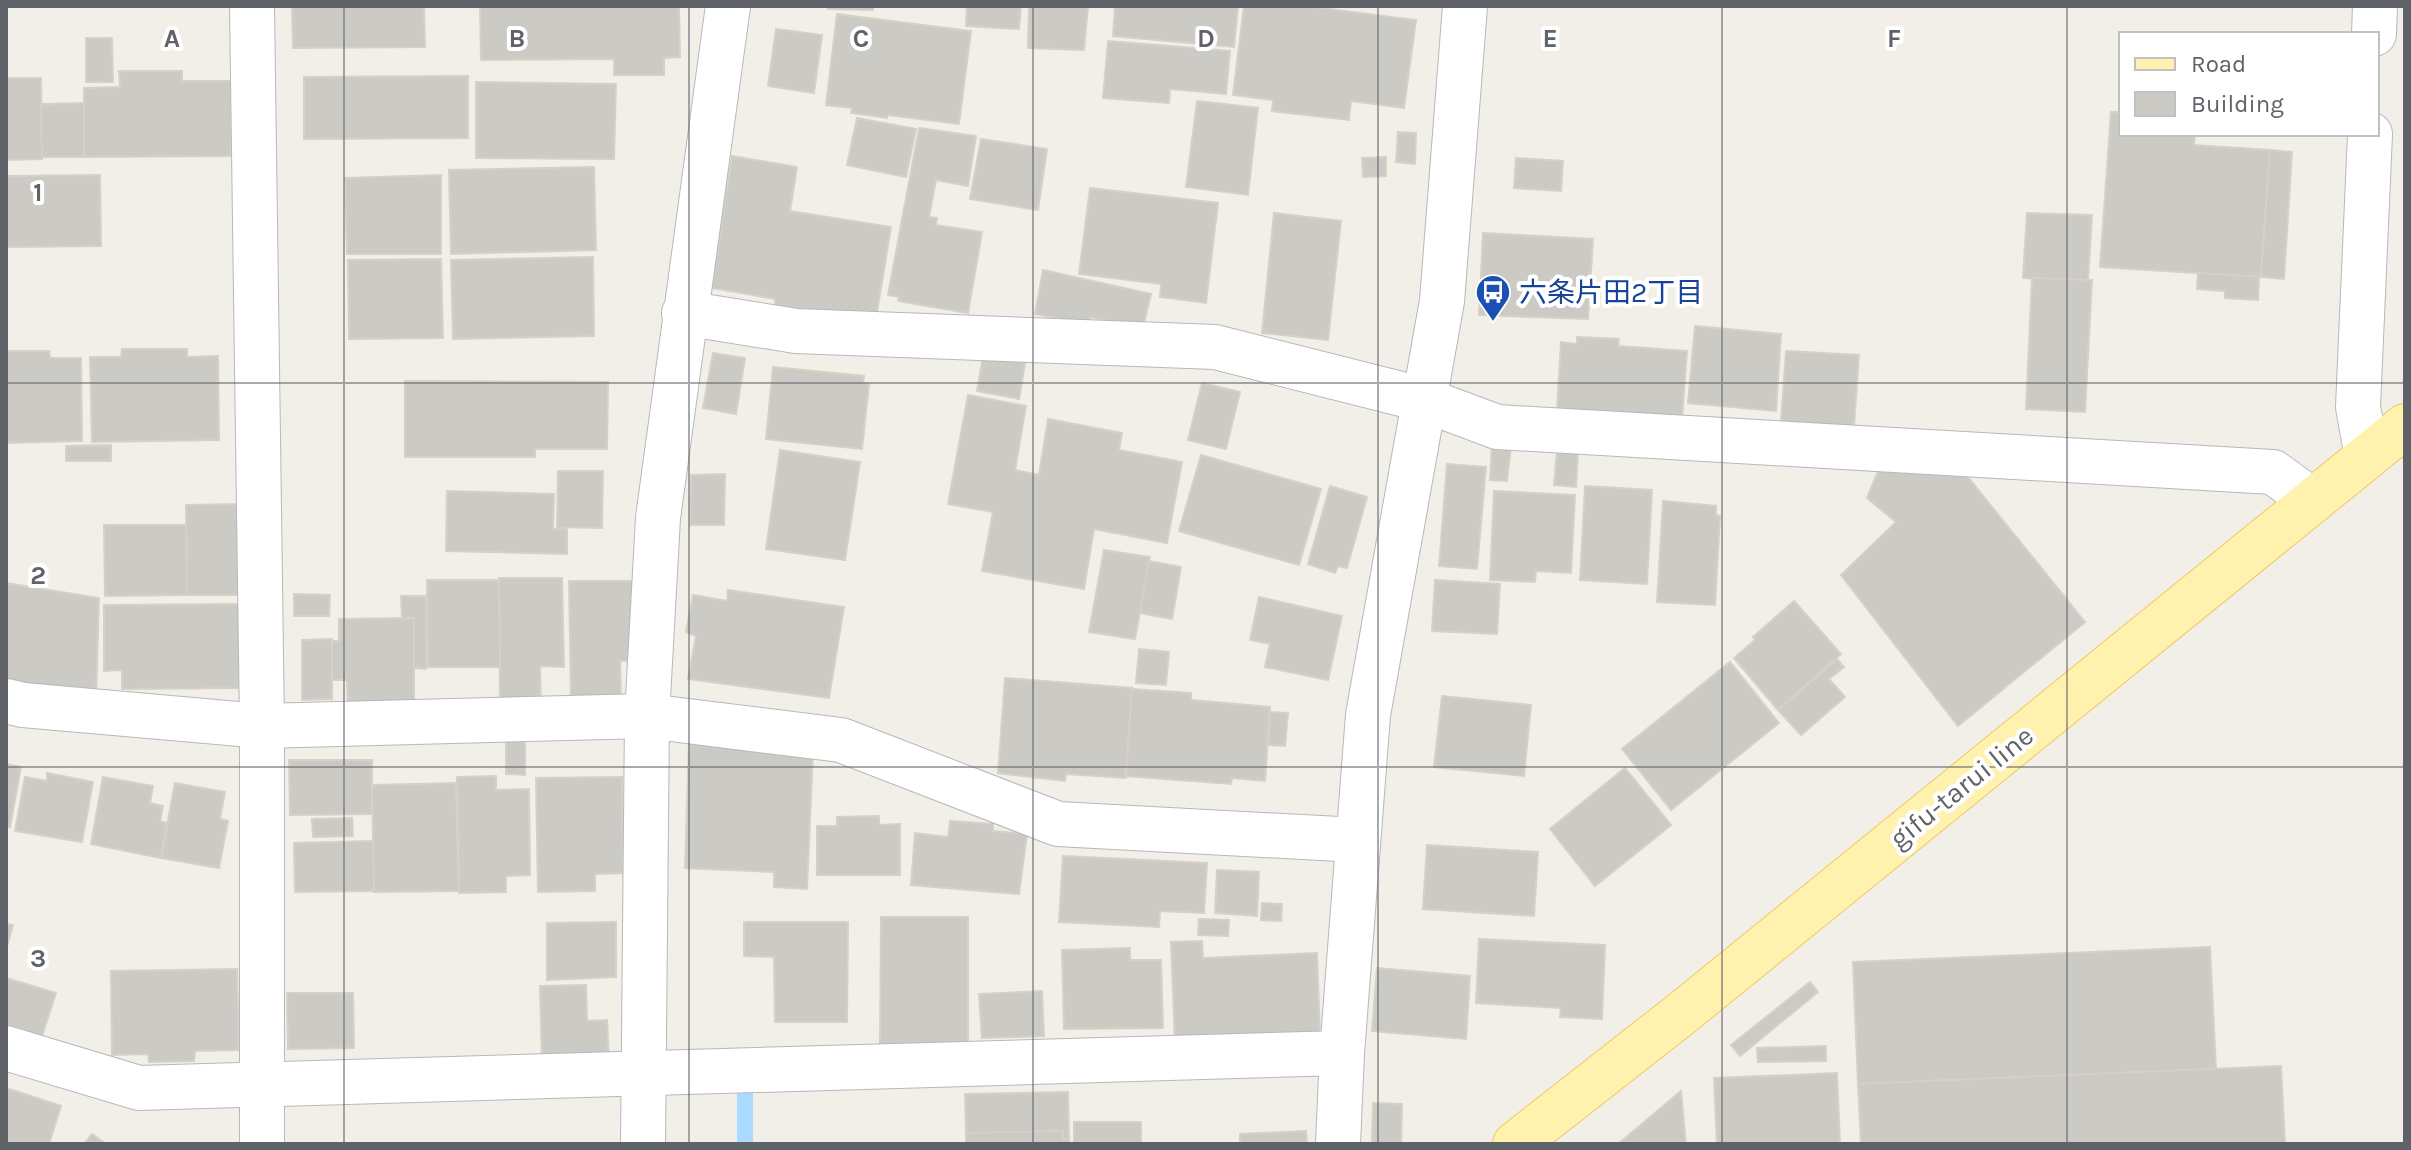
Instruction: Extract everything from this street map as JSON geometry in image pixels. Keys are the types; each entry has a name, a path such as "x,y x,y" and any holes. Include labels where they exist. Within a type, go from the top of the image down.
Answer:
{"main road":[{"name":"gifu-tarui line","path":"1515,1144 1688,1009 2405,426"}],"street":[{"path":"252,6 262,726 262,1144"},
{"path":"643,1144 647,716 658,518 728,6"},
{"path":"1338,1144 1368,715 1442,301 1465,6"},
{"path":"2374,32 2375,6"},
{"path":"2367,457 2358,407 2370,136"},
{"path":"684,313 796,331 1215,347 1425,400 1497,427 2273,472 2313,501"},
{"path":"6,701 262,726 647,716 841,740 1058,824 1358,840"},
{"path":"6,1048 139,1088 1342,1053"}],"building":[{"path":"292,6 424,6 425,47 293,48"},
{"path":"480,6 679,6 680,57 664,58 664,75 614,75 614,59 481,60"},
{"path":"828,6 873,6 873,10 828,9"},
{"path":"967,6 1021,6 1019,29 966,26"},
{"path":"1029,6 1088,6 1084,50 1028,48"},
{"path":"1115,6 1238,6 1234,47 1113,36"},
{"path":"1244,6 1305,6 1416,20 1404,108 1351,101 1349,120 1272,111 1273,100 1233,95"},
{"path":"837,14 971,31 959,124 851,113 852,108 826,105"},
{"path":"776,29 822,35 814,93 768,86"},
{"path":"86,38 112,38 113,82 86,82"},
{"path":"1108,41 1230,51 1226,94 1170,89 1169,103 1103,98"},
{"path":"119,71 182,71 182,81 231,81 231,156 84,157 84,88 120,87"},
{"path":"468,76 468,138 304,139 304,77"},
{"path":"6,78 41,78 42,159 6,160"},
{"path":"476,82 616,84 614,159 476,158"},
{"path":"1197,101 1258,108 1248,195 1186,187"},
{"path":"84,103 84,157 42,157 41,104"},
{"path":"2111,112 2119,112 2119,136 2195,136 2194,145 2270,150 2261,277 2100,267"},
{"path":"857,118 916,129 906,177 847,165"},
{"path":"919,128 976,136 968,186 936,180 929,217 937,218 936,225 982,232 968,313 898,301 899,297 888,295"},
{"path":"1398,132 1416,133 1415,164 1396,162"},
{"path":"981,139 1047,149 1038,210 970,199"},
{"path":"2270,150 2292,152 2284,279 2261,277"},
{"path":"732,156 797,167 790,211 891,227 876,318 775,305 775,299 712,288"},
{"path":"1386,157 1386,176 1363,177 1362,158"},
{"path":"1516,158 1563,161 1561,191 1514,188"},
{"path":"594,167 596,250 451,254 449,170"},
{"path":"100,175 101,246 6,247 6,176"},
{"path":"441,175 441,254 347,254 345,178"},
{"path":"1090,188 1218,203 1206,303 1160,297 1161,284 1079,274"},
{"path":"1274,213 1341,221 1328,340 1262,333"},
{"path":"2027,213 2092,215 2088,280 2023,278"},
{"path":"1483,233 1593,239 1588,319 1479,315"},
{"path":"593,257 594,336 453,339 451,260"},
{"path":"441,259 443,338 349,339 348,260"},
{"path":"1043,270 1151,294 1143,327 1090,317 1090,325 1035,314"},
{"path":"2198,273 2259,277 2258,300 2225,298 2225,291 2197,289"},
{"path":"2032,278 2092,280 2085,412 2026,409"},
{"path":"1695,326 1781,334 1776,411 1688,403"},
{"path":"1577,337 1619,339 1618,346 1687,351 1682,419 1557,410 1561,342 1577,344"},
{"path":"122,349 187,349 187,357 218,356 219,440 92,442 90,357 121,357"},
{"path":"6,351 49,351 50,358 81,358 82,441 6,443"},
{"path":"1786,351 1859,355 1854,426 1781,422"},
{"path":"713,353 745,358 736,414 703,408"},
{"path":"983,357 1026,358 1019,399 977,391"},
{"path":"773,367 864,376 863,383 869,384 862,449 766,439"},
{"path":"405,381 608,382 607,449 535,449 535,457 405,457"},
{"path":"1202,383 1240,392 1226,449 1188,440"},
{"path":"968,395 1026,406 1015,470 1039,475 1048,419 1122,433 1119,450 1182,462 1167,543 1094,529 1084,589 982,571 993,512 948,504"},
{"path":"111,445 111,461 66,461 66,446"},
{"path":"1492,445 1511,446 1507,481 1490,480"},
{"path":"780,450 860,462 845,560 766,549"},
{"path":"1557,450 1578,452 1576,487 1554,485"},
{"path":"1201,455 1321,489 1299,565 1179,531"},
{"path":"1447,464 1486,467 1477,569 1439,566"},
{"path":"558,471 603,471 602,528 557,527"},
{"path":"1878,471 1967,476 2085,622 1958,726 1841,575 1896,522 1867,498"},
{"path":"725,474 724,525 690,525 691,475"},
{"path":"1330,486 1367,497 1347,568 1338,566 1335,573 1308,564"},
{"path":"1585,486 1652,490 1647,584 1580,580"},
{"path":"447,491 554,494 553,529 567,529 567,554 446,551"},
{"path":"1494,491 1575,495 1571,573 1536,571 1535,582 1490,580"},
{"path":"1663,501 1716,506 1716,515 1720,516 1715,605 1657,602"},
{"path":"241,504 242,595 187,595 186,505"},
{"path":"104,525 186,525 187,595 105,596"},
{"path":"1104,550 1150,557 1135,639 1089,632"},
{"path":"1149,561 1181,567 1172,619 1140,613"},
{"path":"499,578 562,578 564,667 540,666 541,708 500,708"},
{"path":"427,580 499,580 500,667 428,667"},
{"path":"1435,580 1500,584 1497,634 1432,631"},
{"path":"569,581 644,581 643,660 620,661 621,699 571,699"},
{"path":"6,583 99,598 96,700 6,682"},
{"path":"728,590 844,607 829,698 688,679 696,636 686,632 693,595 727,601"},
{"path":"294,594 330,595 329,616 294,616"},
{"path":"401,596 426,596 426,669 414,668 414,618 402,618"},
{"path":"1259,597 1342,616 1328,680 1265,667 1270,644 1250,640"},
{"path":"1794,601 1841,654 1778,710 1734,658"},
{"path":"241,604 242,688 122,689 122,670 104,671 104,605"},
{"path":"414,618 414,709 348,710 347,680 332,680 332,641 339,641 339,619"},
{"path":"332,639 332,699 302,700 302,640"},
{"path":"1139,649 1169,652 1166,685 1136,683"},
{"path":"1837,659 1844,667 1829,679 1845,697 1801,735 1778,710"},
{"path":"1730,662 1779,723 1671,810 1622,749"},
{"path":"1005,678 1132,688 1126,778 1066,774 1065,781 998,773"},
{"path":"1132,689 1191,693 1191,700 1270,707 1265,781 1232,778 1231,784 1126,776"},
{"path":"1442,696 1531,705 1524,776 1434,767"},
{"path":"1270,712 1288,713 1285,746 1268,745"},
{"path":"506,737 525,737 525,775 506,774"},
{"path":"689,743 813,751 807,889 774,887 774,872 685,868"},
{"path":"289,760 372,760 372,814 290,815"},
{"path":"6,764 21,767 10,827 6,827"},
{"path":"1625,768 1671,825 1595,886 1550,829"},
{"path":"47,773 93,782 82,842 15,831 25,777 47,781"},
{"path":"496,776 496,790 529,789 530,875 506,876 506,892 459,893 457,777"},
{"path":"103,777 153,786 150,803 163,806 160,821 167,823 161,858 91,844"},
{"path":"622,777 623,873 595,874 595,891 538,892 536,778"},
{"path":"175,783 225,792 220,819 228,821 219,868 161,858"},
{"path":"456,783 459,891 374,892 372,785"},
{"path":"879,816 879,825 900,824 900,875 817,875 817,826 837,826 837,817"},
{"path":"352,818 353,836 313,837 312,819"},
{"path":"950,821 993,824 993,831 1027,834 1019,894 911,885 915,833 948,837"},
{"path":"373,841 374,891 295,892 294,843"},
{"path":"1427,845 1538,852 1534,916 1423,909"},
{"path":"1063,856 1207,863 1204,913 1160,911 1159,927 1059,922"},
{"path":"1217,870 1259,872 1257,916 1215,913"},
{"path":"1262,903 1282,904 1281,921 1261,920"},
{"path":"881,917 968,917 968,1047 880,1046"},
{"path":"1199,919 1229,920 1228,936 1198,935"},
{"path":"616,922 616,977 547,980 547,923"},
{"path":"744,922 848,922 847,1022 775,1022 774,957 744,956"},
{"path":"6,924 13,925 6,950"},
{"path":"1479,939 1605,945 1602,1019 1560,1017 1561,1008 1476,1003"},
{"path":"1202,941 1203,958 1317,953 1320,1037 1175,1043 1171,942"},
{"path":"2210,947 2216,1069 1858,1084 1853,962"},
{"path":"1130,948 1130,960 1161,960 1163,1028 1064,1029 1062,950"},
{"path":"1377,968 1470,976 1466,1039 1372,1031"},
{"path":"237,969 239,1050 195,1051 194,1061 149,1062 148,1054 112,1055 111,971"},
{"path":"6,978 56,993 42,1036 6,1024"},
{"path":"1810,982 1818,992 1740,1056 1731,1045"},
{"path":"586,985 587,1021 607,1020 609,1060 542,1062 540,986"},
{"path":"1042,991 1044,1036 982,1038 979,994"},
{"path":"287,993 353,993 354,1048 288,1049"},
{"path":"1826,1046 1826,1061 1758,1062 1757,1048"},
{"path":"2281,1066 2285,1144 1861,1144 1858,1084"},
{"path":"1837,1073 1840,1144 1717,1144 1714,1078"},
{"path":"6,1088 61,1106 49,1144 6,1144"},
{"path":"1681,1091 1686,1144 1618,1144"},
{"path":"1068,1092 1069,1139 1063,1139 1063,1131 966,1133 965,1094"},
{"path":"1373,1103 1402,1104 1401,1144 1372,1144"},
{"path":"1074,1122 1141,1122 1141,1144 1074,1144"},
{"path":"1063,1131 1063,1139 1069,1139 1069,1144 966,1144 966,1133"},
{"path":"1306,1131 1307,1144 1240,1144 1240,1134"},
{"path":"92,1134 106,1144 84,1144"}],"waterway":[{"path":"745,1081 745,1144"}],"place":[{"name":"六条片田2丁目","path":"1493,323"}]}
